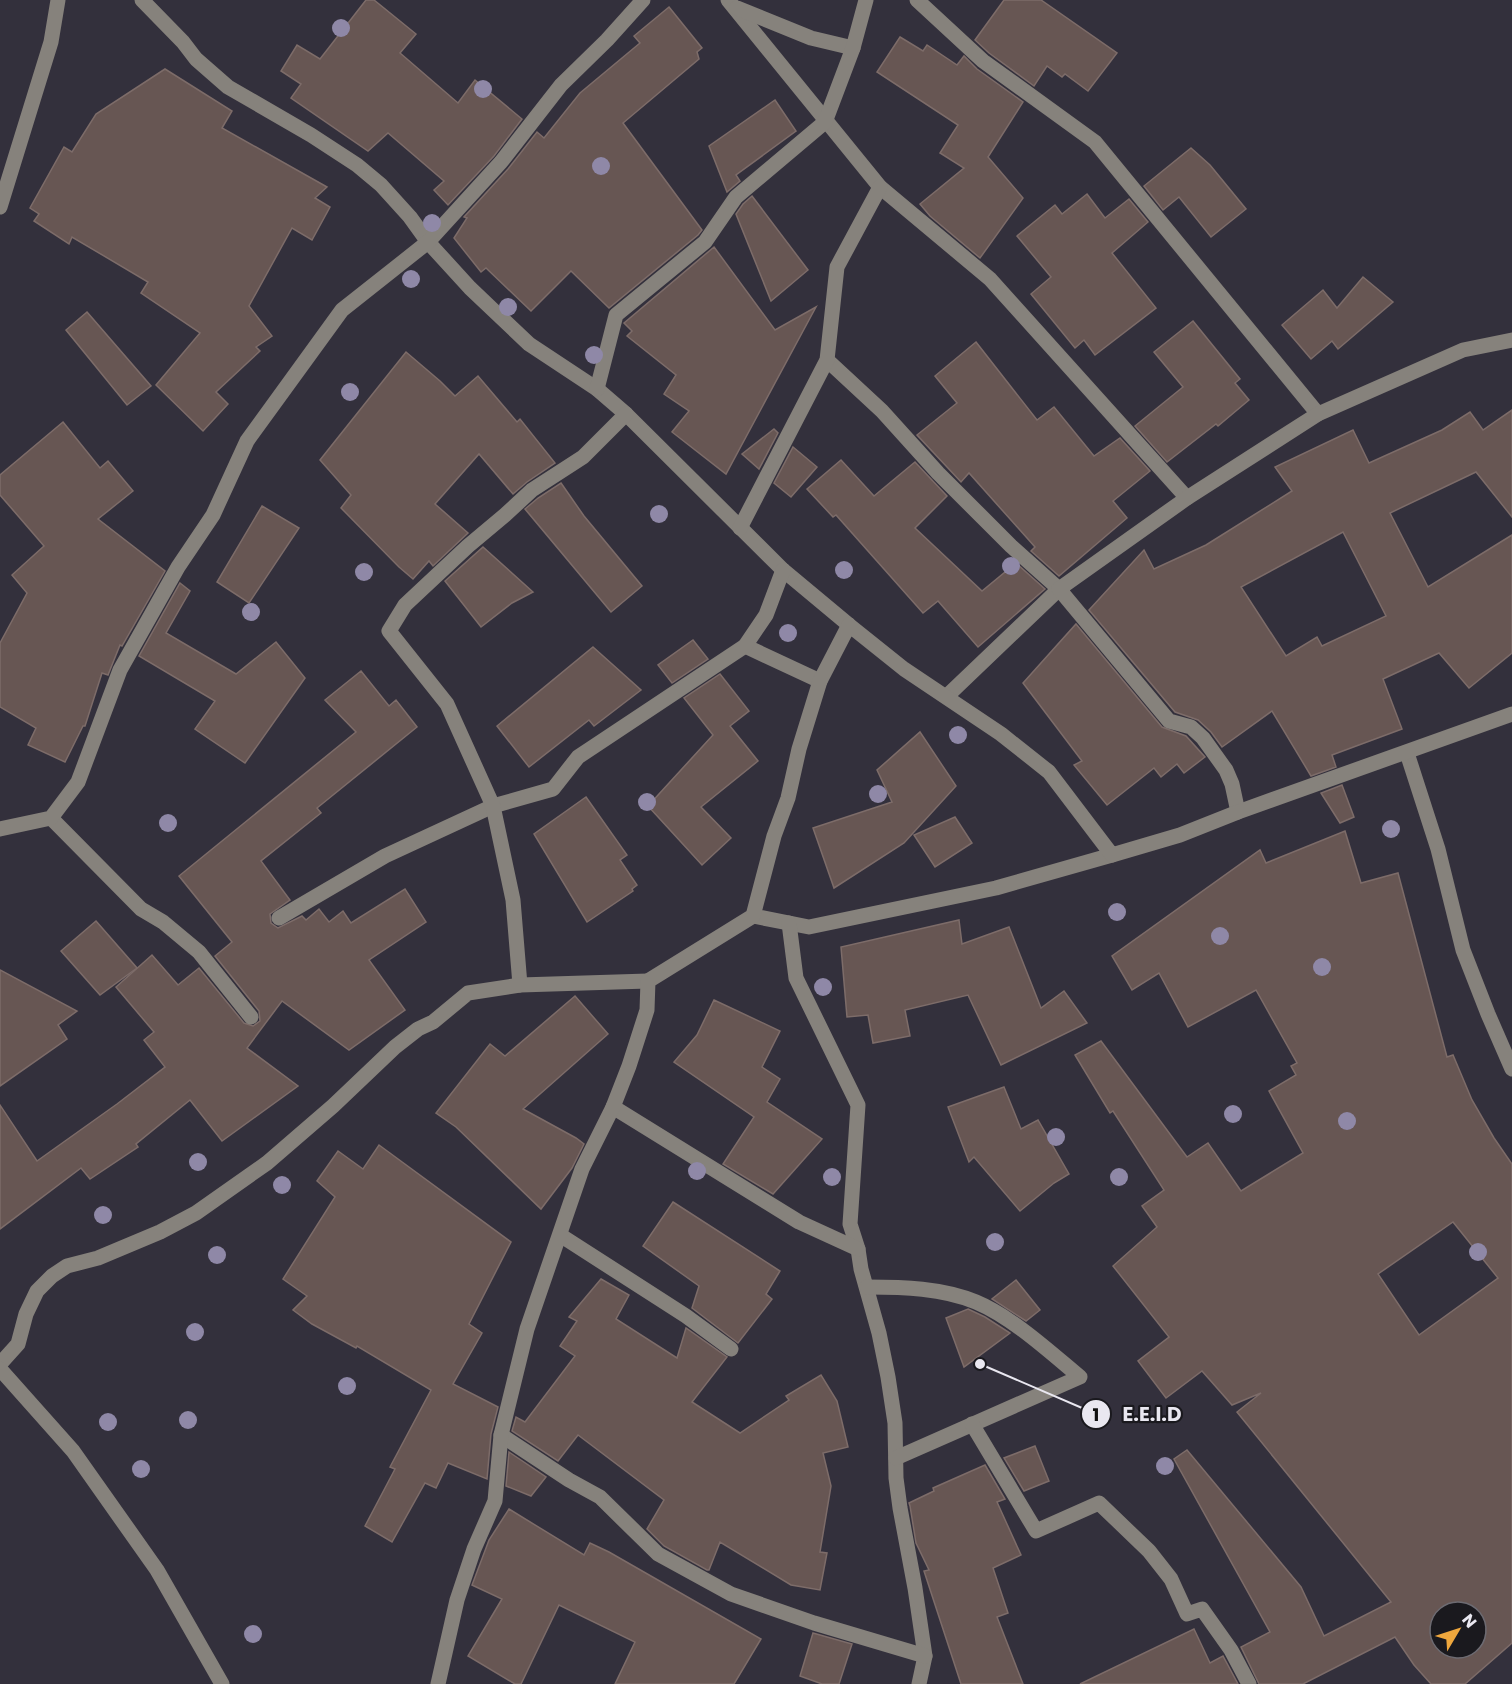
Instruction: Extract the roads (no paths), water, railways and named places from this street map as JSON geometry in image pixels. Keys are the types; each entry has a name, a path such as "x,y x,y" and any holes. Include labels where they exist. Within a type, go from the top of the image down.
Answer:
{"street":[{"path":"0,207 51,42 58,0"},
{"path":"142,0 183,42 196,59 228,87 311,135 373,178 410,217 428,242 470,288 529,344 597,389 626,414 783,570 904,669 1001,734 1049,772 1112,855"},
{"path":"0,829 51,818 78,782 120,670 178,567 213,515 247,441 342,310 428,242 501,162 561,85 607,40 643,0"},
{"path":"597,389 616,315 705,242 736,197 825,122 853,48 866,0"},
{"path":"917,0 983,62 1095,142 1318,414"},
{"path":"731,4 811,38 853,48"},
{"path":"731,4 880,187 990,279 1187,498"},
{"path":"740,528 827,360 837,267 880,187"},
{"path":"947,696 1059,589 1187,498 1318,414 1463,350 1512,340"},
{"path":"827,360 882,411 938,473 1011,546 1059,589 1169,721 1191,727 1203,738 1226,770 1232,784 1238,812"},
{"path":"520,985 513,900 493,806 447,704 389,631 405,605 468,546 532,490 583,457 626,414"},
{"path":"279,918 385,856 493,806 553,789 578,757 745,646 766,615 783,570"},
{"path":"753,916 774,836 789,798 799,749 820,681 849,625"},
{"path":"745,646 820,681"},
{"path":"222,1684 157,1570 73,1451 0,1367 18,1344 37,1292 52,1276 67,1266 98,1258 160,1232 196,1213 267,1163 333,1106 395,1047 418,1029 434,1022 468,993 520,985 648,981 753,916 809,927 996,888 1180,835 1512,714"},
{"path":"1407,753 1438,849 1463,950 1512,1069"},
{"path":"51,818 141,909 163,922 199,952 251,1017"},
{"path":"789,923 796,978 858,1105 850,1224 888,1377 895,1423 896,1478 925,1656 919,1684"},
{"path":"438,1684 457,1600 474,1549 495,1501 501,1435 527,1329 582,1169 613,1107 647,1010 648,981"},
{"path":"613,1107 799,1222 858,1249"},
{"path":"560,1234 686,1316 731,1349"},
{"path":"867,1287 907,1287 948,1293 977,1302 1039,1342 1080,1377 897,1458"},
{"path":"972,1424 1036,1531 1100,1503 1149,1551 1171,1580 1187,1614 1202,1609 1231,1650 1249,1684"},
{"path":"501,1435 569,1480 600,1497 658,1554 731,1594 814,1623 925,1656"}],"place":[{"name":"E.E.I.D","path":"980,1364"}]}
